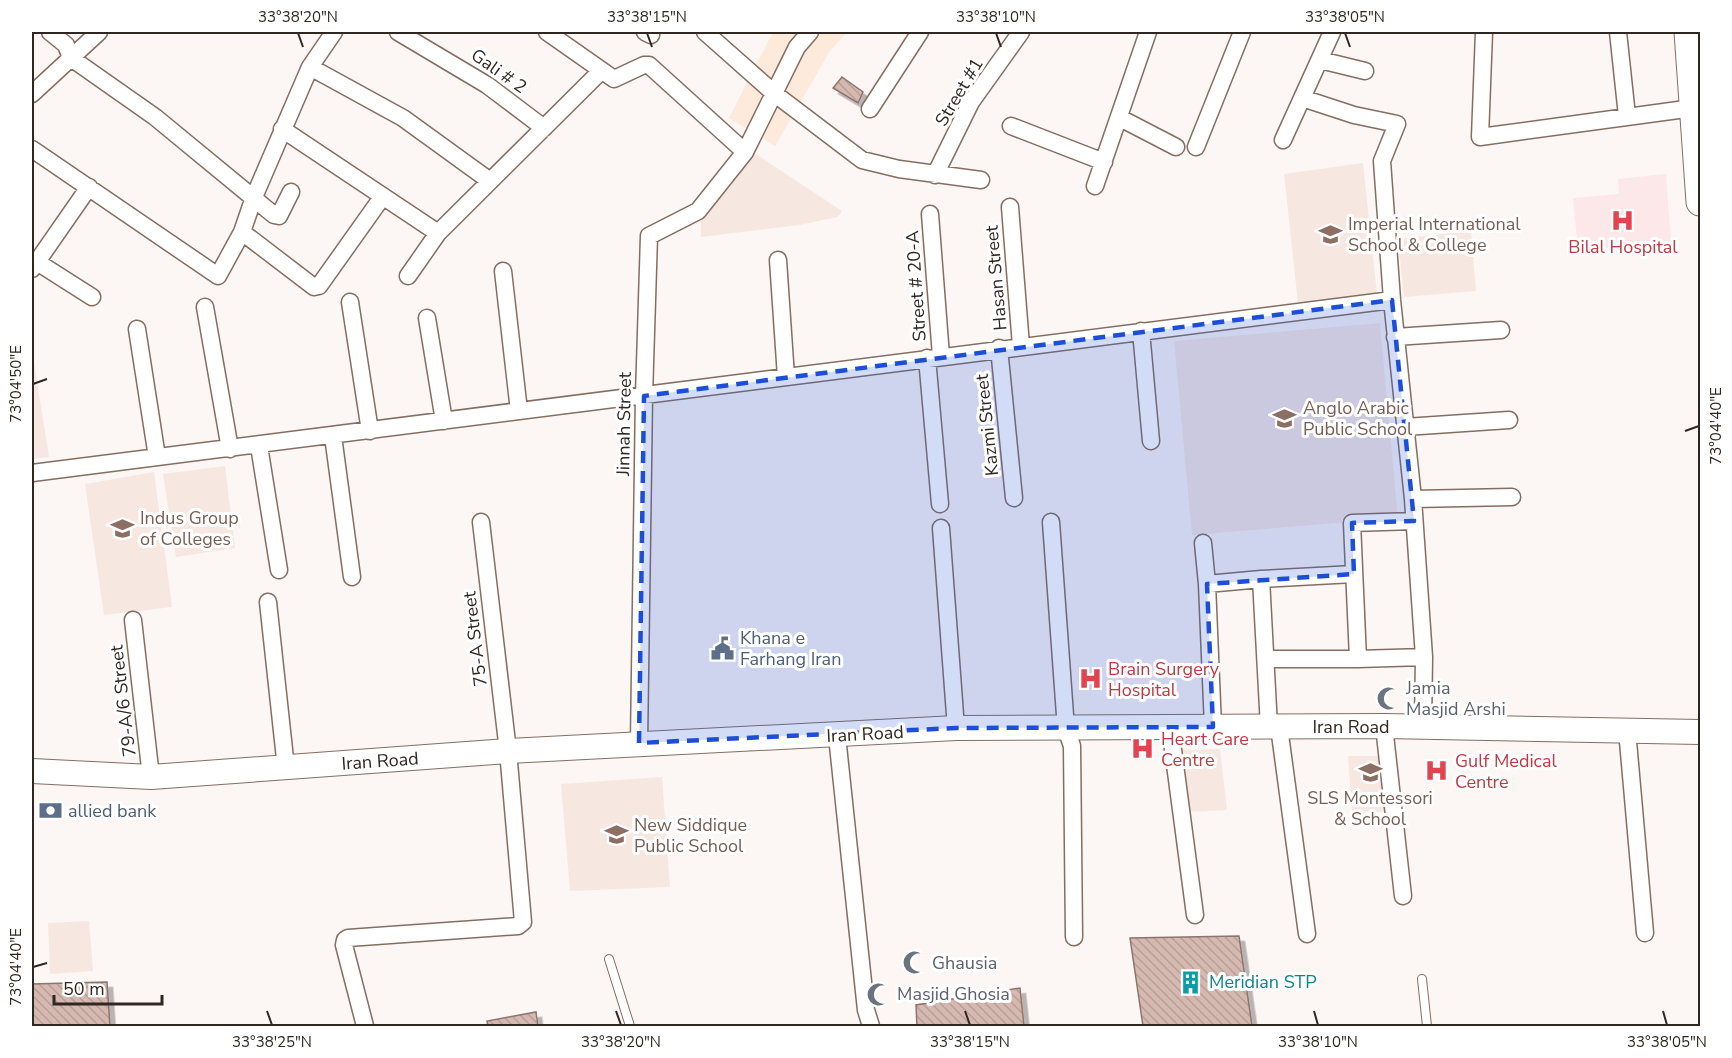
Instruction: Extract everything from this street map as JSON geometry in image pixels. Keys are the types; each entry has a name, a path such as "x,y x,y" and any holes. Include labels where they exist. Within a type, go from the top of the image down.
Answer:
{"main road":[{"path":"1688,32 1700,187"},
{"name":"Iran Road","path":"32,771 151,777 639,743 956,728 1423,726 1701,732"}],"street":[{"path":"50,32 66,45 71,58 155,117 274,215 279,216 291,192"},
{"path":"32,94 99,32"},
{"path":"32,149 218,276 242,232 282,129 310,67 334,32"},
{"name":"Gali # 2","path":"398,32 487,85 544,128"},
{"path":"705,32 775,94 862,159 898,169 981,180"},
{"path":"556,34 614,79 649,65 745,152 797,47 810,32"},
{"path":"870,109 920,32"},
{"name":"Street #1","path":"935,175 971,102 1021,32"},
{"path":"1095,186 1148,32"},
{"path":"1196,147 1242,32"},
{"path":"1283,140 1332,32"},
{"path":"1484,32 1479,137 1693,108"},
{"path":"1618,32 1627,116"},
{"path":"1688,32 1694,32"},
{"path":"1320,60 1365,71"},
{"path":"310,67 403,118 490,181"},
{"path":"408,276 438,233 601,70"},
{"path":"1302,98 1354,115 1397,124 1382,161 1395,337 1413,499 1424,657 1423,726"},
{"path":"1120,118 1176,147"},
{"path":"1011,126 1104,162"},
{"path":"282,129 438,233"},
{"name":"Jinnah Street","path":"639,743 644,396 649,236 698,211 745,152"},
{"path":"89,187 34,265 92,297"},
{"path":"242,232 314,287 319,286 383,196"},
{"name":"Hasan Street","path":"1010,207 1021,346"},
{"name":"Street # 20-A","path":"930,214 940,504"},
{"path":"778,260 786,377"},
{"path":"503,271 519,411"},
{"path":"32,472 259,446 999,348 1392,300"},
{"path":"350,302 370,431"},
{"path":"205,307 230,449"},
{"path":"427,318 444,421"},
{"path":"137,329 157,458"},
{"path":"1395,337 1502,330"},
{"path":"1141,331 1151,441"},
{"name":"Kazmi Street","path":"999,348 1014,498"},
{"path":"1405,427 1509,420"},
{"path":"333,436 352,576"},
{"path":"259,446 279,570"},
{"path":"1413,499 1512,497"},
{"path":"1358,659 1352,523 1414,521"},
{"name":"75-A Street","path":"365,1026 344,945 348,938 518,926 523,922 508,751 482,522"},
{"path":"1052,522 1066,729 1072,746 1074,937"},
{"path":"941,528 956,728"},
{"path":"1203,543 1213,727"},
{"path":"1207,584 1354,574"},
{"path":"1261,579 1266,659 1274,727 1307,934"},
{"path":"268,602 286,768"},
{"name":"79-A/6 Street","path":"133,620 151,777"},
{"path":"1266,659 1424,657"},
{"path":"1384,726 1403,896"},
{"path":"1170,727 1194,915"},
{"path":"1627,730 1645,933"},
{"path":"837,735 866,1010 871,1026"}],"lane":[{"path":"609,959 630,1026"},
{"path":"1422,979 1427,1026"}],"highlighted area":[{"path":"1392,300 1414,521 1352,523 1354,574 1207,584 1213,727 956,728 639,743 644,396"}],"shaded area":[{"path":"773,32 847,32 830,51 775,146 729,118"},
{"path":"753,152 842,211 838,217 799,225 701,237 701,215"},
{"name":"Imperial International School & College","path":"1363,163 1377,294 1298,303 1284,174"},
{"name":"Bilal Hospital","path":"1666,174 1671,243 1578,250 1573,198 1619,194 1618,179"},
{"path":"1471,231 1476,291 1404,297 1398,239"},
{"name":"Anglo Arabic Public School","path":"1380,323 1398,518 1192,535 1174,341"},
{"path":"32,350 49,457 32,459"},
{"path":"225,466 235,548 176,557 163,474"},
{"path":"154,472 172,607 104,615 85,484"},
{"path":"1220,749 1227,810 1184,812 1177,750"},
{"path":"1348,756 1383,756 1389,812 1352,811"},
{"name":"New Siddique Public School","path":"662,777 670,887 570,891 561,784"},
{"path":"89,921 93,971 50,974 48,923"}],"building":[{"path":"842,77 863,92 858,103 833,88"},
{"name":"Meridian STP","path":"1239,936 1252,1026 1143,1026 1130,938"},
{"path":"107,982 110,1026 32,1026 32,984"},
{"path":"1020,988 1024,1026 917,1026 916,1005"},
{"path":"536,1012 538,1026 488,1026 487,1021"}],"place":[{"name":"Bilal Hospital","path":"1623,221"},
{"name":"Imperial International School & College","path":"1330,234"},
{"name":"Anglo Arabic Public School","path":"1285,418"},
{"name":"Indus Group of Colleges","path":"122,528"},
{"name":"Khana e Farhang Iran","path":"722,648"},
{"name":"Brain Surgery Hospital","path":"1090,679"},
{"name":"Jamia Masjid Arshi","path":"1388,698"},
{"name":"Heart Care Centre","path":"1143,749"},
{"name":"Gulf Medical Centre","path":"1437,771"},
{"name":"SLS Montessori & School","path":"1370,772"},
{"name":"allied bank","path":"50,811"},
{"name":"New Siddique Public School","path":"616,835"},
{"name":"Ghausia","path":"914,963"},
{"name":"Meridian STP","path":"1191,982"},
{"name":"Masjid Ghosia","path":"879,994"}]}
